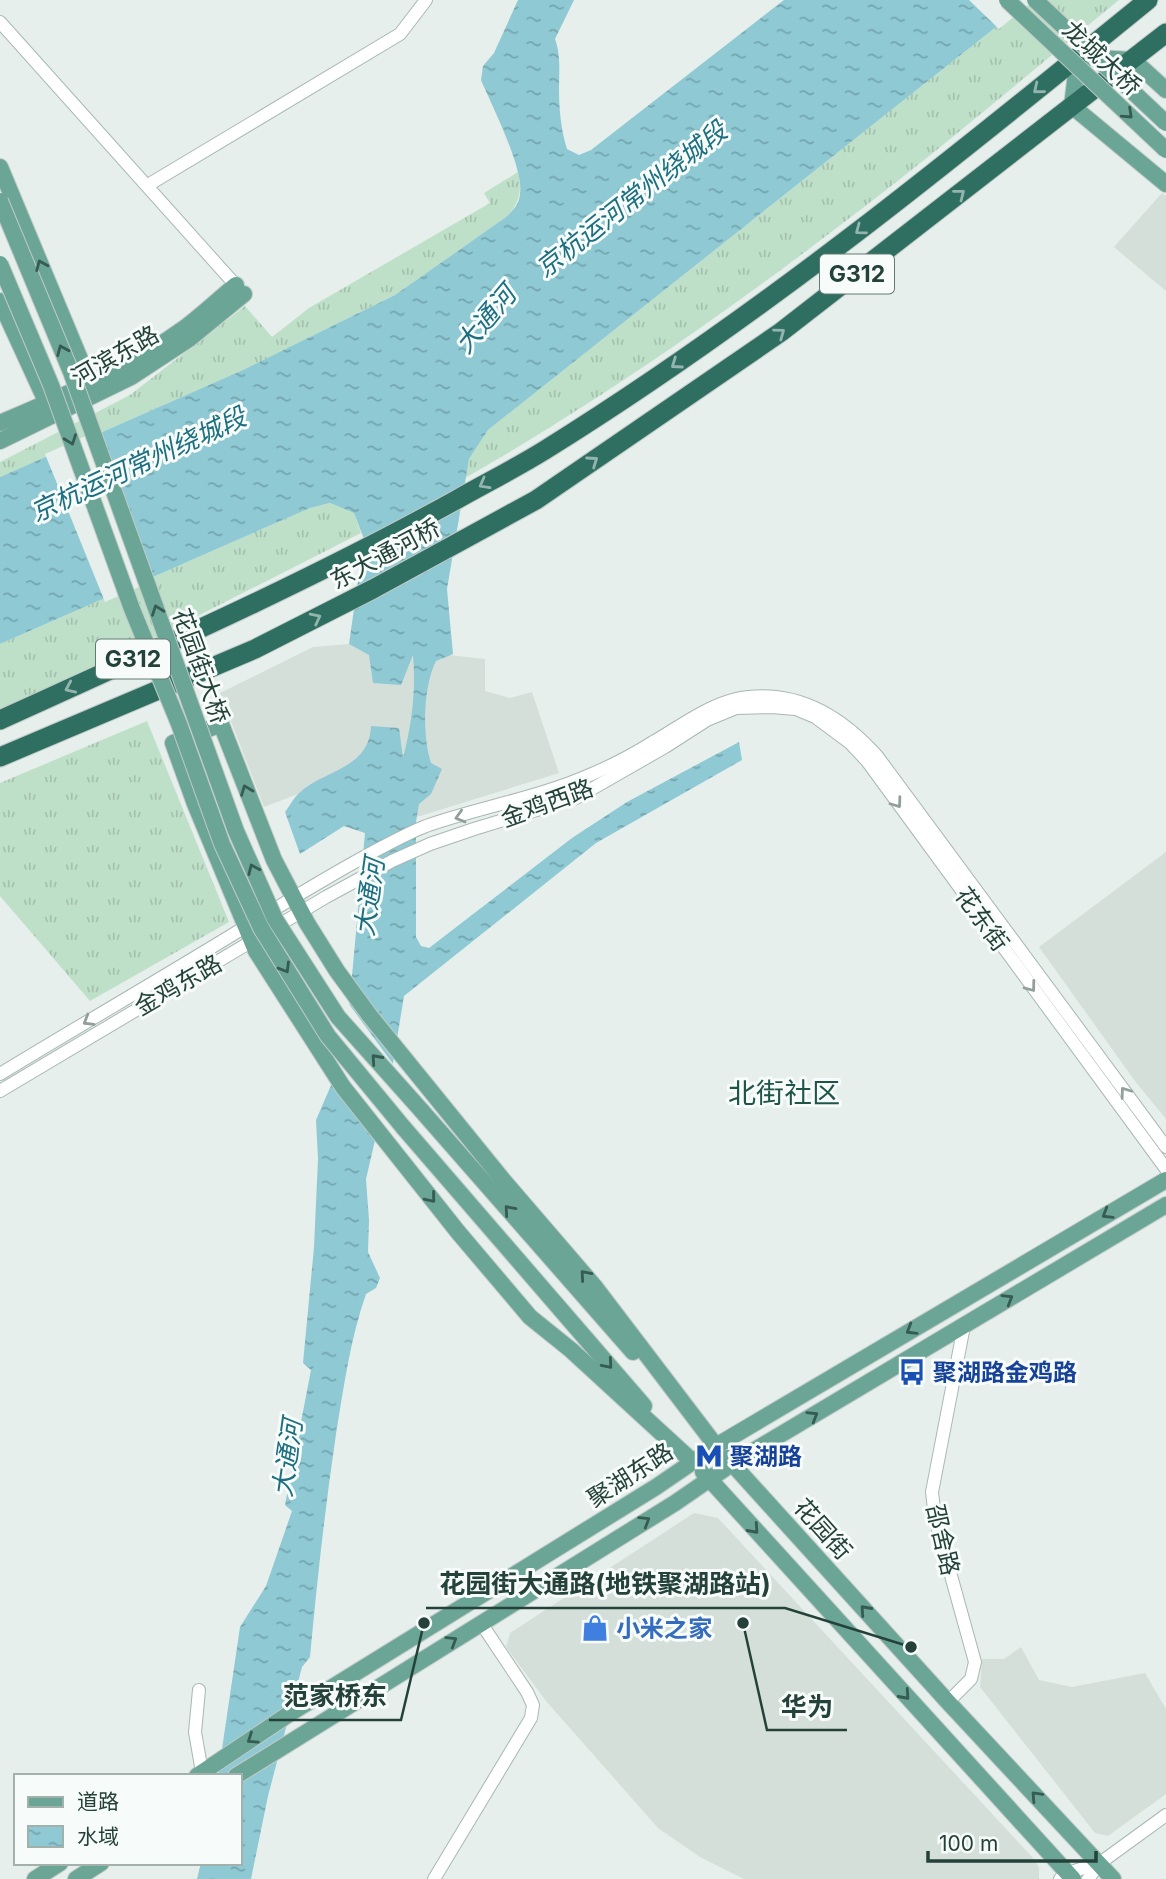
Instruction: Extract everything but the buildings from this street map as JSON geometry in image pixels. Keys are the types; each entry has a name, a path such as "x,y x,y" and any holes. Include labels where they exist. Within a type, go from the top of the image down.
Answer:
{"highway":[{"name":"G312","path":"1078,57 1148,0"},
{"name":"G312","path":"1072,106 1166,33"},
{"name":"东大通河桥","path":"0,720 266,599 385,539 543,451 761,305 889,208 1078,57"},
{"name":"东大通河桥","path":"0,757 255,649 373,589 536,500 781,332 1072,106"}],"main road":[{"name":"龙城大桥","path":"1007,0 1166,149"},
{"name":"龙城大桥","path":"1035,0 1166,123"},
{"path":"1166,90 1133,61 1078,57 1072,106 1166,184"},
{"path":"0,167 93,389"},
{"name":"花园街大桥","path":"0,201 71,372 236,831 275,919 338,1017 421,1110"},
{"name":"花园街大桥","path":"0,264 51,385 132,609 179,724 222,844 261,928 328,1036 402,1128"},
{"name":"河滨东路","path":"0,441 50,410 93,389 131,377 189,339 240,290"},
{"path":"0,301 50,410"},
{"name":"河滨东路","path":"0,423 50,410"},
{"path":"693,1462 571,1350 530,1317 388,1145 332,1071 279,990 249,934 195,804 173,743 221,724 256,816 297,905 337,971 545,1231 595,1287 716,1446"},
{"name":"花园街","path":"421,1110 716,1446 1113,1879"},
{"name":"花园街","path":"402,1128 693,1462 1067,1877"},
{"name":"聚湖东路","path":"204,1771 289,1714 656,1487 716,1446 1166,1180"},
{"name":"聚湖东路","path":"239,1774 675,1503 733,1463 1166,1205"},
{"path":"36,1879 57,1865"},
{"path":"76,1879 98,1865"}],"street":[{"path":"148,185 400,34 425,0"},
{"path":"0,22 240,290"},
{"name":"金鸡西路","path":"356,861 425,826 565,786 652,743 699,713 724,702 748,697 771,702"},
{"name":"花东街","path":"771,702 790,699 818,708 840,720 877,756 1166,1147"},
{"name":"金鸡西路","path":"357,880 430,844 576,798 707,720 736,708 771,702"},
{"name":"花东街","path":"771,702 815,717 850,743 867,761 1166,1168"},
{"name":"金鸡东路","path":"0,1091 297,905 356,861"},
{"name":"金鸡东路","path":"297,905 357,880"},
{"name":"金鸡东路","path":"0,1074 249,934"},
{"name":"邵舍路","path":"948,1702 971,1679 975,1662 935,1518 932,1492 964,1326"},
{"path":"434,1879 531,1718 533,1705 527,1692 481,1623"},
{"path":"199,1690 195,1732 204,1771"},
{"path":"1067,1877 1100,1863 1166,1815"},
{"path":"1088,1879 1100,1863"}],"shaded area":[{"path":"1162,193 1166,196 1166,291 1114,247"},
{"path":"349,644 485,659 485,691 510,698 532,692 559,773 365,833 298,794 264,807 220,693 313,647"},
{"path":"1166,852 1166,1119 1135,1081 1039,947"},
{"path":"694,1513 718,1518 1033,1858 1039,1867 1039,1879 744,1879 700,1857 658,1828 546,1701 506,1647 510,1633"},
{"path":"1021,1647 1039,1680 1072,1687 1145,1673 1166,1709 1166,1794 1108,1836 1095,1833 980,1687 982,1659 1004,1659"}],"green space":[{"path":"1030,0 1119,0 916,166 755,289 564,419 465,478 469,459 488,430"},
{"path":"518,172 519,196 506,217 395,295 243,370 0,477 0,462 130,395 245,306 272,337 309,308 490,203 484,193"},
{"path":"330,503 354,513 361,533 119,656 0,709 0,644 310,508"},
{"path":"147,721 229,922 90,1001 0,896 0,783"}],"water":[{"path":"518,0 574,0 555,39 559,58 559,104 563,134 567,149 579,155 591,150 784,0 1030,0 488,430 469,459 447,589 453,654 436,661 426,697 428,752 431,763 442,769 431,794 419,804 416,822 416,937 421,946 429,948 572,838 627,802 739,742 742,760 596,843 404,996 393,1063 366,1179 368,1252 380,1278 376,1288 366,1294 348,1363 328,1490 310,1657 302,1667 268,1796 251,1879 197,1879 200,1865 242,1865 242,1774 218,1774 240,1627 266,1586 292,1511 285,1505 311,1370 303,1363 314,1247 318,1159 316,1120 345,1053 365,833 344,826 300,854 285,812 296,796 344,767 362,752 371,726 399,728 403,758 412,707 413,655 401,685 373,683 369,655 349,644 364,539 354,513 330,503 310,508 0,644 0,477 243,370 395,295 506,217 518,201 520,183 506,137 481,80 483,66 494,53"}],"pier":[{"path":"969,0 1034,0 999,29"},
{"path":"97,431 155,580 105,602 45,454"},
{"path":"346,1000 396,1068 380,1136 333,1073 341,1053"}],"place":[{"name":"聚湖路金鸡路","path":"912,1372"},
{"name":"聚湖路","path":"709,1456"},
{"name":"范家桥东","path":"424,1623"},
{"name":"华为","path":"743,1623"},
{"name":"小米之家","path":"595,1628"},
{"name":"花园街大通路(地铁聚湖路站)","path":"911,1647"}],"district":[{"name":"北街社区","path":"784,1093"}],"water label":[{"name":"京杭运河常州绕城段","path":"631,199"},
{"name":"大通河","path":"485,319"},
{"name":"京杭运河常州绕城段","path":"138,464"},
{"name":"大通河","path":"369,897"},
{"name":"大通河","path":"287,1458"}]}
